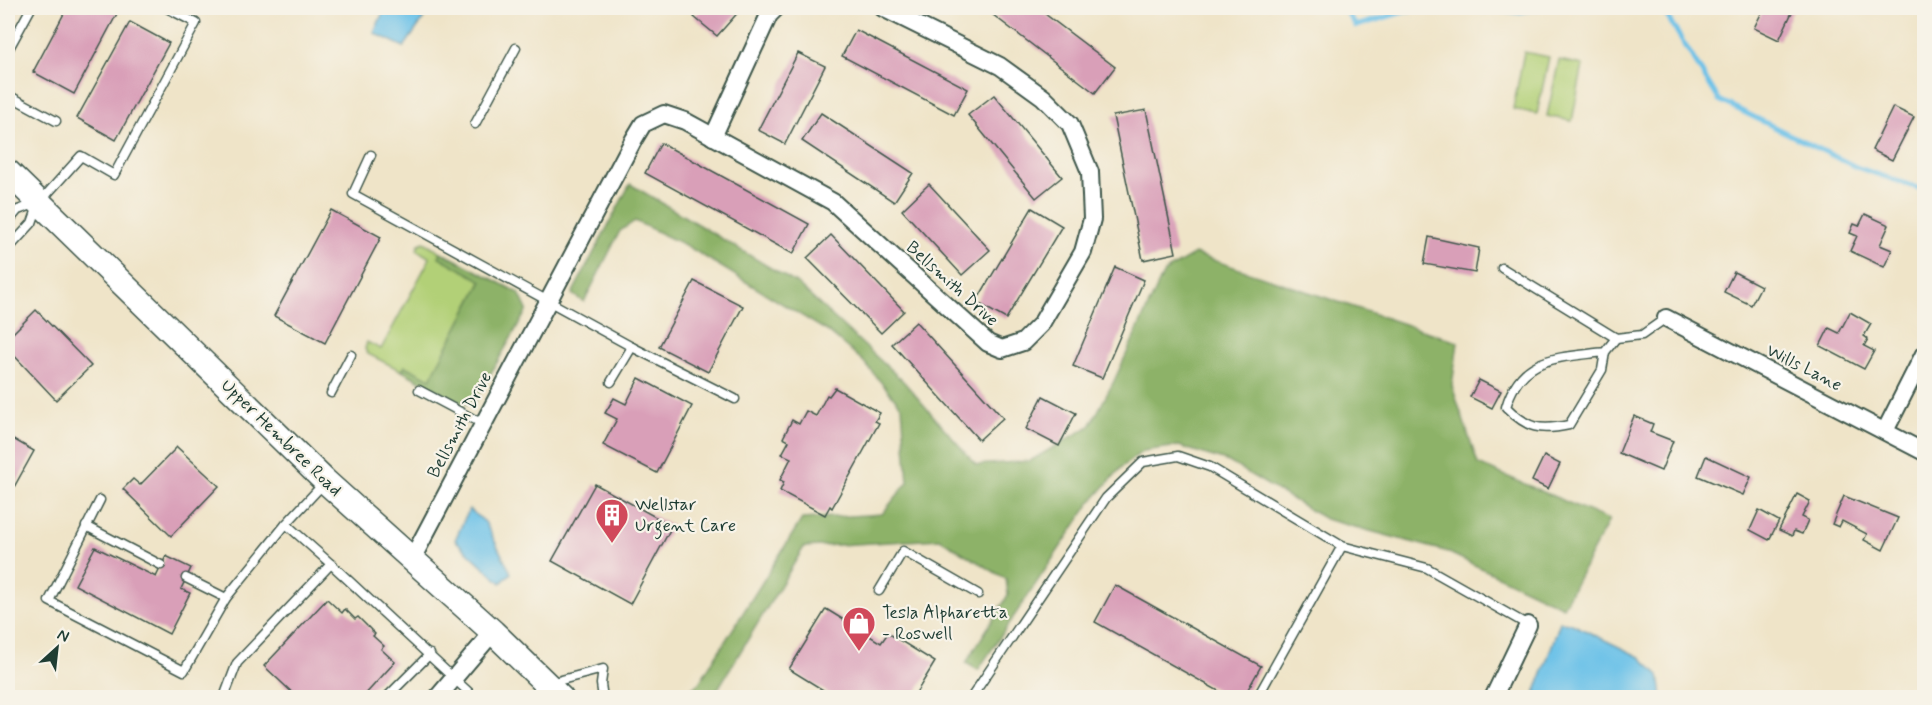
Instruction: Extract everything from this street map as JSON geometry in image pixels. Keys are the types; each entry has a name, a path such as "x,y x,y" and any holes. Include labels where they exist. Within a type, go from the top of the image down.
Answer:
{"street":[{"path":"713,136 769,15 776,8"},
{"name":"Bellsmith Drive","path":"412,559 643,124 664,114 685,121 833,202 988,343 1002,350 1023,342 1041,324 1083,252 1092,219 1090,172 1070,124 1042,97 1000,66 884,8"},
{"name":"Upper Hembree Road","path":"8,172 325,481 493,632 554,691"},
{"name":"Wills Lane","path":"1666,318 1924,452"},
{"path":"1885,431 1924,354"},
{"path":"1492,698 1528,625"},
{"path":"437,698 493,632"}],"lane":[{"path":"8,50 10,39 31,8"},
{"path":"8,249 32,223 39,203 81,156 114,175 196,23 167,8"},
{"path":"475,124 516,48"},
{"path":"8,95 56,121"},
{"path":"370,155 353,194 548,302 735,399"},
{"path":"8,222 18,210 39,203"},
{"path":"1502,268 1616,339 1642,335 1666,318"},
{"path":"1605,352 1534,364 1520,378 1506,407 1517,418 1542,430 1569,425 1602,370 1605,352 1616,339"},
{"path":"611,382 632,347"},
{"path":"331,393 351,355"},
{"path":"419,390 483,424"},
{"path":"971,698 1106,498 1143,462 1178,456 1210,467 1342,546 1427,568 1528,625"},
{"path":"100,500 49,601 184,671 226,598 286,524 325,481"},
{"path":"286,524 455,677 475,698"},
{"path":"86,526 161,565"},
{"path":"1257,698 1342,546"},
{"path":"879,591 903,551 978,594"},
{"path":"227,698 225,692 237,663 331,564"},
{"path":"186,578 226,598"},
{"path":"386,698 430,654"},
{"path":"554,691 603,669 601,684 603,698"}],"green space":[{"path":"1524,52 1549,57 1537,114 1513,109"},
{"path":"1559,60 1583,65 1572,121 1547,116"},
{"path":"630,184 796,283 904,382 976,465 1030,461 1090,426 1114,381 1164,272 1195,254 1458,342 1452,386 1478,464 1609,520 1563,607 1445,551 1325,519 1229,462 1179,446 1143,451 1122,467 1090,503 978,670 966,663 1008,595 1006,579 940,539 804,547 713,697 681,697 699,683 802,519 882,514 908,482 902,407 863,361 827,331 687,246 635,221 620,231 584,302 572,294"},
{"path":"424,242 441,252 440,257 482,280 430,380 405,367 402,371 368,354 365,349 367,342 381,349 430,258 417,250 419,244"},
{"path":"441,252 519,293 527,310 475,401 468,404 459,402 402,371 405,366 430,379 482,281 439,257"}],"water":[{"path":"385,8 431,8 404,47 374,33"},
{"path":"469,509 485,522 511,573 501,583 455,540"},
{"path":"1560,622 1570,623 1640,657 1659,675 1662,697 1534,697"}],"building":[{"path":"67,8 120,8 74,94 33,72"},
{"path":"702,8 742,8 717,36 694,17"},
{"path":"984,8 1037,8 1115,67 1095,93"},
{"path":"1757,8 1794,8 1779,40 1754,28 1763,10"},
{"path":"130,22 169,43 116,140 77,118"},
{"path":"856,30 968,89 954,115 842,56"},
{"path":"798,53 825,66 785,144 758,130"},
{"path":"994,95 1062,177 1036,198 968,115"},
{"path":"1893,107 1914,117 1892,160 1872,150"},
{"path":"1146,110 1176,253 1143,260 1113,116"},
{"path":"821,113 913,173 894,202 802,141"},
{"path":"661,143 809,224 793,254 645,173"},
{"path":"929,184 990,250 962,275 902,210"},
{"path":"1032,208 1062,226 1006,319 976,302"},
{"path":"331,210 381,237 325,343 274,316"},
{"path":"1865,214 1889,225 1880,245 1892,250 1884,267 1850,251 1857,236 1850,233 1854,224 1859,226"},
{"path":"831,235 904,311 881,333 807,258"},
{"path":"1429,237 1479,248 1475,273 1424,264"},
{"path":"1115,267 1144,280 1102,378 1073,366"},
{"path":"1734,272 1761,286 1751,305 1724,292"},
{"path":"694,281 743,306 708,372 659,347"},
{"path":"36,310 91,366 56,400 8,349 8,338"},
{"path":"1850,312 1871,324 1864,336 1868,339 1864,346 1874,351 1864,369 1820,346 1829,328 1839,333"},
{"path":"916,322 1003,418 979,440 892,344"},
{"path":"639,378 692,406 657,473 603,445 617,419 605,413 614,398 626,404"},
{"path":"1479,380 1501,391 1492,408 1470,397"},
{"path":"835,388 880,413 875,421 879,423 832,508 830,506 825,515 780,491 784,482 780,480 791,458 782,454 789,441 783,438 792,420 799,424 806,411 816,416 827,395 829,396"},
{"path":"1043,396 1076,413 1059,446 1026,429"},
{"path":"1634,416 1653,424 1650,432 1673,441 1661,471 1619,453"},
{"path":"8,436 34,451 8,498"},
{"path":"177,447 219,486 171,536 123,489 133,479 140,485"},
{"path":"1544,456 1560,464 1548,489 1532,481"},
{"path":"1706,456 1751,477 1743,495 1698,476"},
{"name":"Wellstar Urgent Care","path":"595,484 672,526 630,604 552,561"},
{"path":"1797,494 1810,501 1802,517 1808,520 1802,534 1794,531 1792,536 1779,530"},
{"path":"1844,496 1898,518 1883,550 1864,540 1867,534 1842,521 1839,527 1832,524"},
{"path":"1759,510 1779,521 1769,540 1750,530"},
{"path":"95,547 156,577 166,556 191,568 181,589 190,593 169,634 75,585"},
{"path":"1115,585 1261,666 1243,698 1231,698 1095,622"},
{"path":"327,599 342,613 345,609 355,619 358,617 384,646 381,649 395,662 362,698 298,698 264,666"},
{"name":"Tesla Alpharetta - Roswell","path":"826,609 881,643 888,633 935,662 913,698 836,698 789,669"}],"waterway":[{"path":"1344,8 1356,26 1416,8"},
{"path":"1488,8 1517,12 1539,8"},
{"path":"1662,8 1719,100 1856,167 1924,190"}],"place":[{"name":"Wellstar Urgent Care","path":"612,544"},
{"name":"Tesla Alpharetta - Roswell","path":"859,652"}]}
